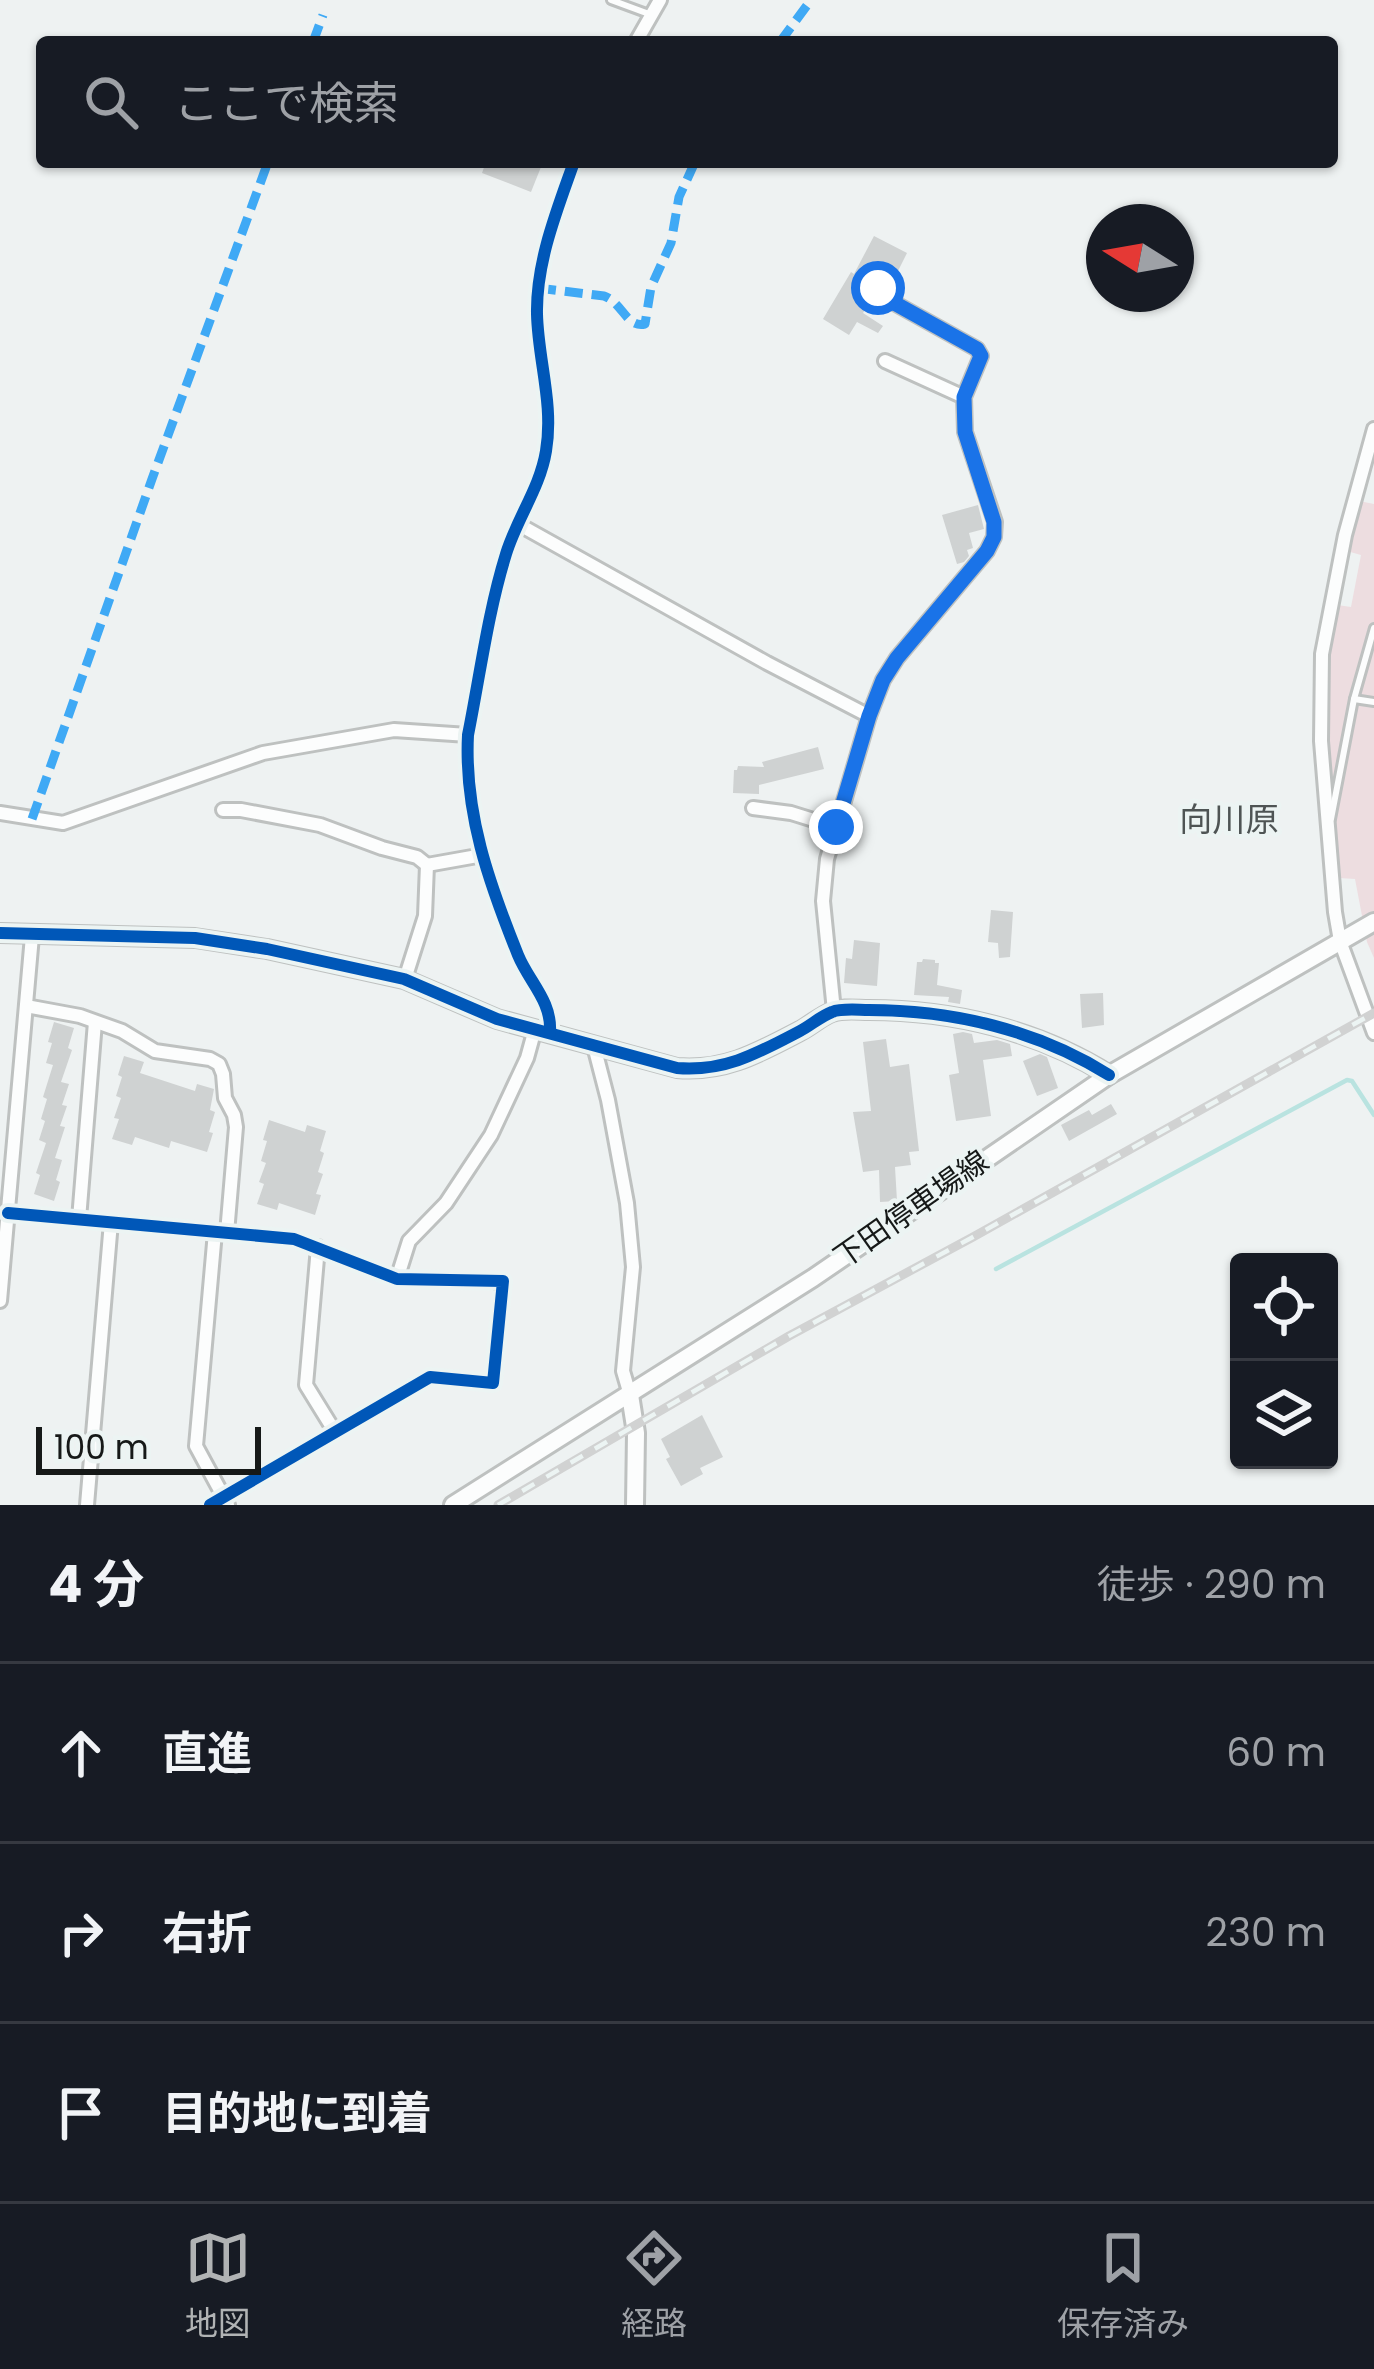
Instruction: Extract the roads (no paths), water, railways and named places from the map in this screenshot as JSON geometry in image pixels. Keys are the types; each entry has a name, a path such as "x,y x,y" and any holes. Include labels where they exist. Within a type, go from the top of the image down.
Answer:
{"street":[{"path":"640,36 660,0"},
{"path":"397,1279 409,1241 446,1203 491,1135 527,1058 551,1020 519,958 472,820 469,734 506,554 543,469 549,405 537,315 540,267 572,168"},
{"path":"834,1011 823,901 827,859 869,716 897,658 994,537 994,522 965,432 964,397 981,356 977,349 887,299 878,288"},
{"path":"885,361 964,397"},
{"path":"1374,429 1345,535 1322,654 1321,741 1335,912 1374,1033"},
{"path":"518,524 869,716"},
{"path":"0,813 63,823 263,754 394,730 469,734"},
{"path":"753,808 791,813 836,827"},
{"path":"223,810 241,809 320,825 417,857 428,865 483,855"},
{"path":"405,979 425,916 428,865"},
{"name":"下田停車場線","path":"453,1505 813,1278 1108,1075 1374,922"},
{"path":"0,933 195,938 267,950 405,979 497,1018 677,1068 725,1066 834,1011 890,1010 974,1019 1090,1063 1108,1075"},
{"path":"0,1301 32,936"},
{"path":"26,1006 122,1031 155,1051 210,1059 224,1074 225,1098 236,1127 196,1446 226,1501"},
{"path":"79,1220 95,1022"},
{"path":"594,1046 627,1203 633,1268 623,1370 636,1433 635,1505"},
{"path":"8,1213 294,1239 397,1279 503,1281 493,1383 430,1377 226,1501 210,1505"},
{"path":"87,1505 111,1222"},
{"path":"318,1247 306,1385 335,1432"}],"lane":[{"path":"611,0 652,15"},
{"path":"1328,835 1354,699 1374,628"},
{"path":"1354,699 1374,702"}],"waterway":[{"path":"996,1269 1347,1080 1374,1115"}],"railway":[{"path":"498,1505 789,1336 1374,1013"}],"district":[{"name":"向川原","path":"1229,819"}]}
